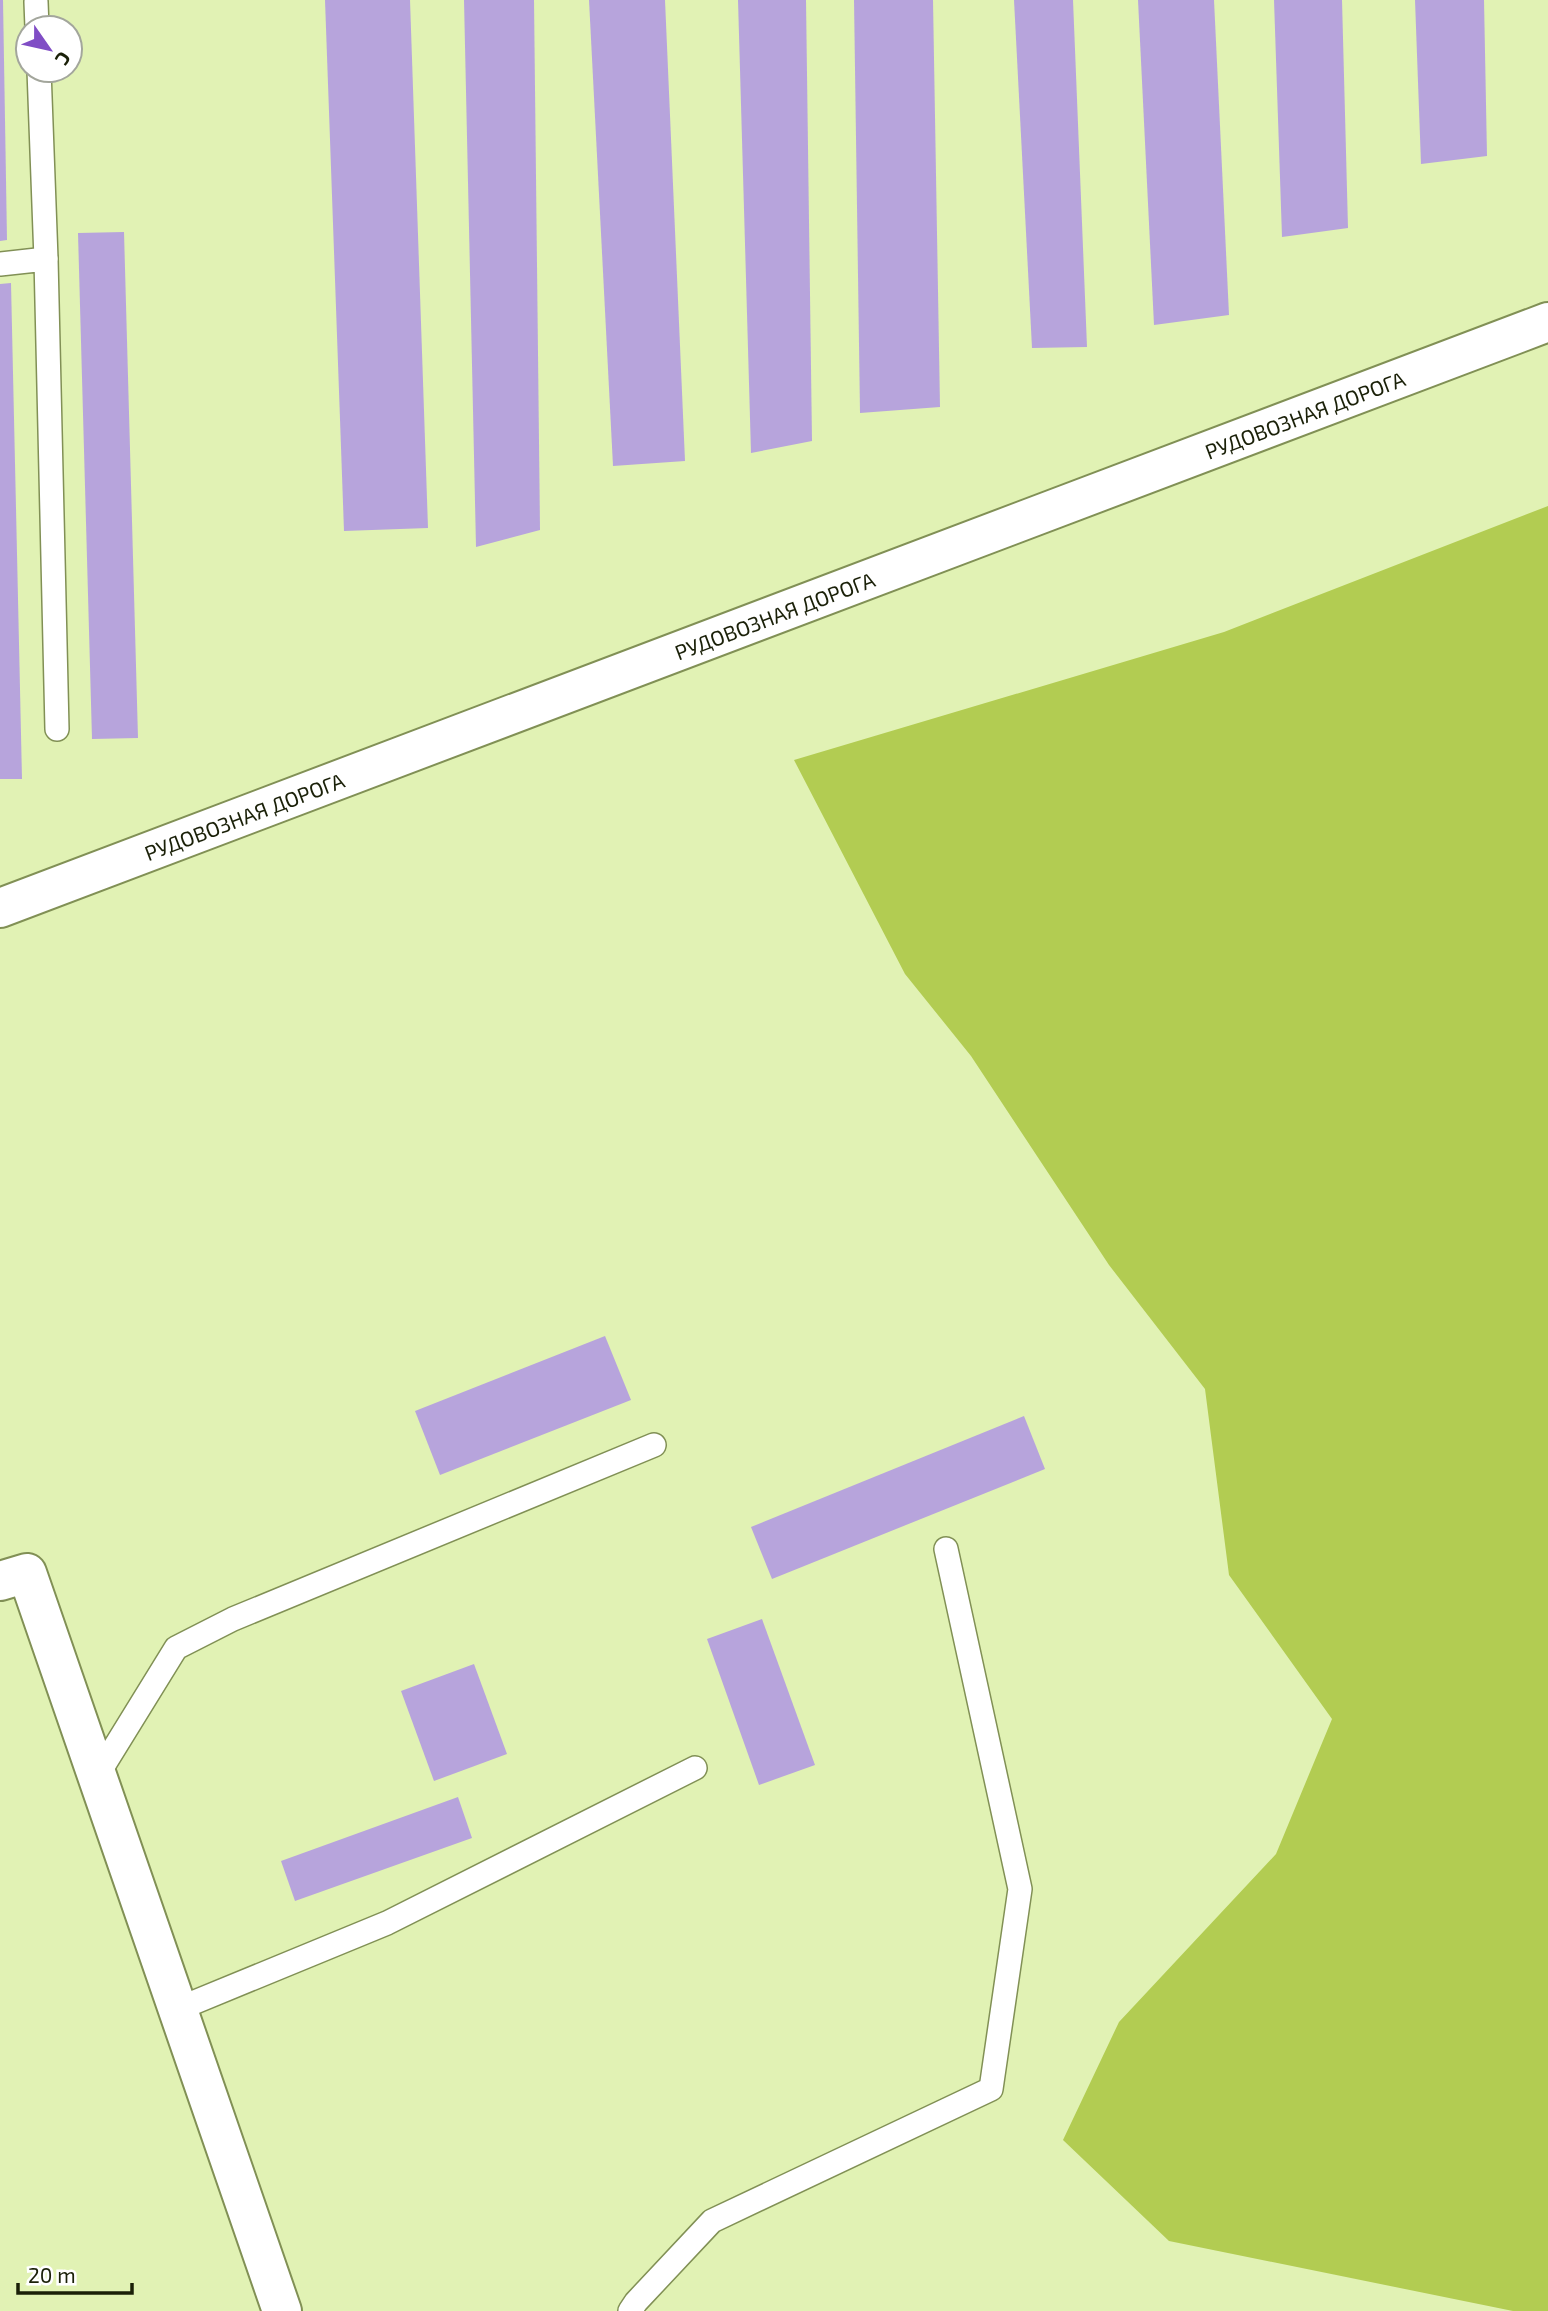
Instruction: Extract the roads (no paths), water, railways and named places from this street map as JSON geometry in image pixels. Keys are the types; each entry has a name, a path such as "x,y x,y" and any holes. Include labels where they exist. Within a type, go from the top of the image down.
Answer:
{"street":[{"name":"РУДОВОЗНАЯ ДОРОГА","path":"0,908 1548,322"},
{"path":"0,1581 27,1573 282,2311"}],"lane":[{"path":"36,2 36,14"},
{"path":"40,84 47,259 57,729"},
{"path":"0,264 47,259"},
{"path":"97,1776 176,1648 233,1619 654,1444"},
{"path":"630,2311 712,2221 991,2089 1020,1889 946,1549"},
{"path":"178,2009 387,1923 695,1768"}]}
